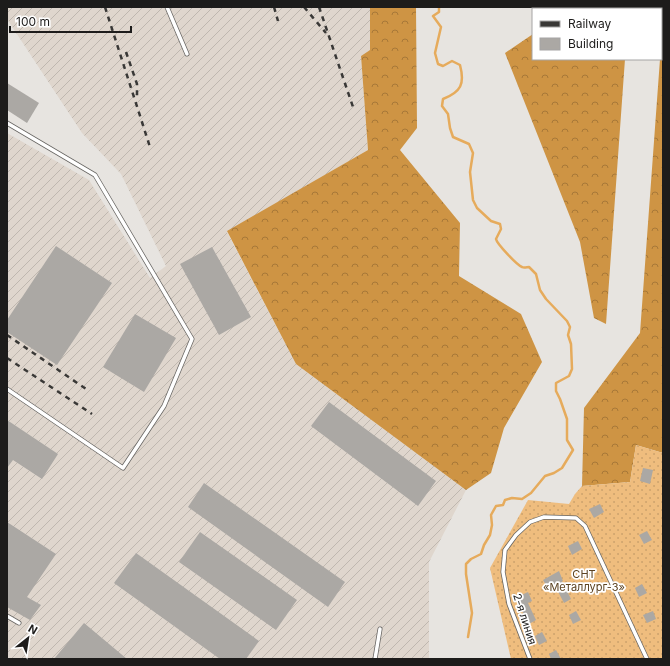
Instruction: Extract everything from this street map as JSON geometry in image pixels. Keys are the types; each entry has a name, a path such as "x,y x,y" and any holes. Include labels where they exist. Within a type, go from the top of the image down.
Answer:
{"lane":[{"path":"167,7 187,54"},
{"path":"7,123 95,175 192,339 164,406 122,468 7,390"},
{"name":"2-я линия","path":"530,659 509,604 503,572 505,550 516,535 530,522 544,517 576,518 585,526 647,659"},
{"path":"7,616 19,623"},
{"path":"375,659 380,629"}],"shaded area":[{"path":"7,7 370,7 370,50 361,56 368,150 227,232 296,364 466,490 429,562 429,659 7,659 7,133 89,180 150,278 166,266 121,174 82,133 7,19"}],"green space":[{"path":"370,7 416,7 417,128 400,150 460,223 459,276 521,314 542,362 504,428 491,473 466,490 296,364 227,231 368,150 361,56 370,50"},
{"path":"541,7 601,7 601,8"},
{"path":"663,34 663,453 636,445 630,482 582,486 584,408 640,333 660,60 662,60"},
{"path":"532,35 532,60 625,60 606,324 594,318 580,242 505,53"},
{"name":"СНТ «Металлург-3»","path":"636,445 663,453 663,659 511,659 490,568 528,500 569,504 582,486 630,482"}],"building":[{"path":"7,83 39,103 27,123 7,110"},
{"path":"56,246 112,283 57,365 7,332 7,320"},
{"path":"212,247 251,317 219,335 180,264"},
{"path":"135,314 176,338 144,392 103,367"},
{"path":"329,402 436,481 418,506 311,426"},
{"path":"7,420 58,454 42,479 13,460 7,468"},
{"path":"643,468 653,470 650,484 640,481"},
{"path":"204,483 345,582 328,607 188,507"},
{"path":"600,504 604,512 594,518 589,509"},
{"path":"7,522 56,554 27,597 41,605 30,620 7,607"},
{"path":"647,531 652,540 644,544 639,535"},
{"path":"200,532 297,600 276,630 179,562"},
{"path":"578,541 582,549 572,555 568,546"},
{"path":"136,553 259,641 246,659 220,659 114,583"},
{"path":"559,571 571,599 564,603 554,584 547,587 543,580"},
{"path":"642,584 647,593 639,597 635,588"},
{"path":"528,592 532,601 528,603 536,620 529,624 515,598"},
{"path":"576,611 581,620 573,624 569,615"},
{"path":"653,611 656,619 647,623 643,615"},
{"path":"84,623 127,659 54,659"},
{"path":"542,632 547,641 539,645 535,636"},
{"path":"556,650 561,659 551,659 549,654"}],"waterway":[{"path":"439,7 439,12 433,16 441,27 435,53 438,64 443,66 452,61 460,65 462,77 462,82 458,90 443,99 442,106 448,114 453,137 469,144 473,153 470,172 473,200 477,208 491,221 500,224 501,229 496,239 503,250 519,265 529,267 536,274 540,290 546,299 567,321 570,327 568,335 571,344 572,369 569,376 556,383 556,391 567,419 567,440 573,450 562,468 545,476 531,493 522,499 512,498 505,500 503,505 496,506 491,515 492,525 490,535 481,554 471,559 466,564 466,574 472,613 468,637"}],"railway":[{"path":"105,7 150,147"},
{"path":"274,7 278,21"},
{"path":"304,7 326,33"},
{"path":"319,7 353,107"},
{"path":"126,52 137,84 137,97"},
{"path":"7,335 89,391"},
{"path":"7,358 92,414"}]}
